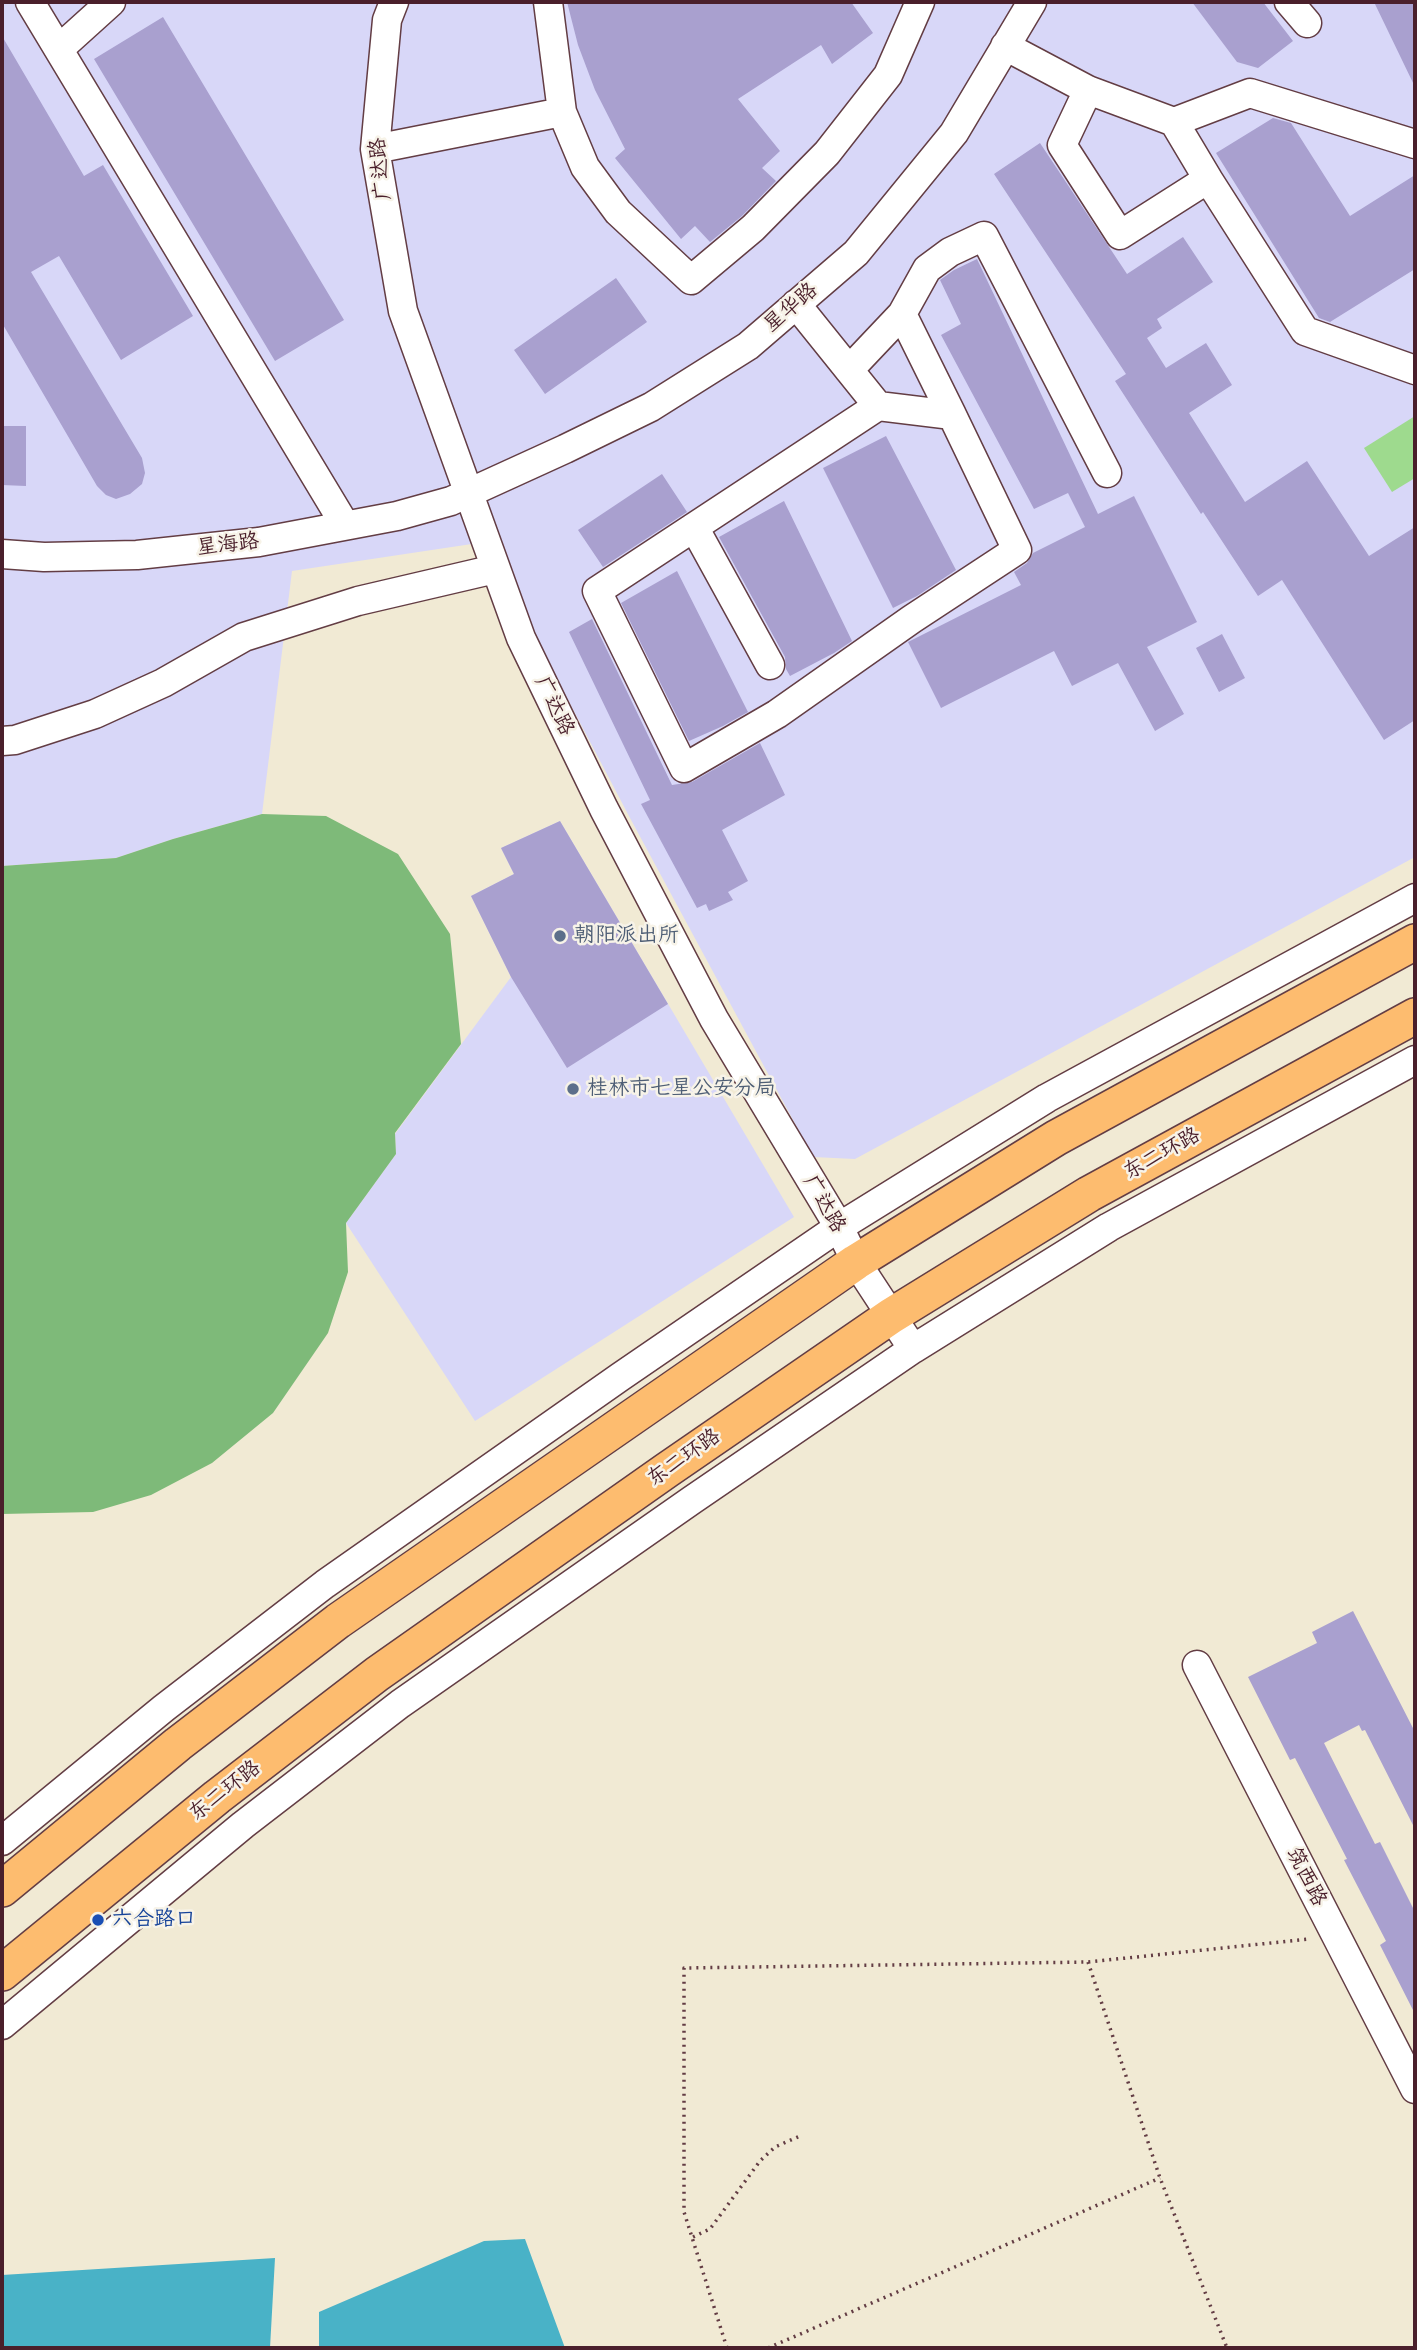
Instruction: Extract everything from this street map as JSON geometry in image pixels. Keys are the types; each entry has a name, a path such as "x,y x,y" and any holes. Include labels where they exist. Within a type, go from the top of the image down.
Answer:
{"main road":[{"path":"2,1889 178,1744 338,1621 856,1262 1056,1138 1415,942"},
{"name":"东二环路","path":"2,1973 217,1797 377,1674 891,1316 1089,1194 1415,1016"}],"street":[{"path":"30,2 345,525"},
{"path":"59,49 111,2"},
{"name":"广达路","path":"394,2 387,20 375,149 403,311 459,497 495,569 521,638 610,821 714,1019 839,1227 856,1262 913,1349"},
{"path":"548,2 562,113 585,167 618,212 691,280 753,228 827,153 888,75 920,2"},
{"name":"星华路","path":"459,497 651,407 748,346 856,253 954,133 1032,2"},
{"path":"1005,46 1088,90 1174,122 1305,331 1415,370"},
{"path":"1088,90 1062,145 1120,235 1208,179"},
{"path":"1174,122 1250,93 1415,144"},
{"path":"375,149 562,113"},
{"path":"849,370 902,314 927,269 950,252 984,236 1107,473"},
{"path":"796,304 878,406"},
{"path":"902,314 952,415 1017,550 912,619 777,714 684,768 597,591 878,406 952,415"},
{"name":"星海路","path":"2,554 44,557 137,555 259,542 397,516 459,497"},
{"path":"694,527 770,665"},
{"path":"2,741 15,740 95,714 163,683 244,638 358,601 495,569"},
{"path":"2,1841 164,1708 325,1584 839,1227 1047,1098 1415,898"},
{"path":"2,2025 243,1825 400,1704 913,1349 1109,1227 1415,1060"},
{"name":"筑西路","path":"1197,1665 1415,2089"}],"path":[{"path":"727,2348 684,2212 684,1968 1088,1962 1313,1938"},
{"path":"1088,1962 1160,2178 1227,2348"},
{"path":"693,2238 710,2229 760,2161 775,2147 800,2136"},
{"path":"768,2348 1160,2178"}],"shaded area":[{"path":"2,2 1415,2 1415,857 855,1159 813,1157 485,542 292,571 262,814 116,858 2,866"},
{"name":"桂林市七星公安分局","path":"560,821 794,1217 475,1421 346,1223 396,1154 395,1134 511,977 471,896 514,874 501,848"}],"green space":[{"path":"1415,416 1415,478 1392,492 1364,448"},
{"path":"262,814 326,816 398,854 450,934 461,1044 395,1133 396,1154 346,1223 348,1272 328,1333 273,1413 212,1463 151,1495 93,1512 2,1514 2,866 116,858"}],"water":[{"path":"525,2239 565,2348 319,2348 319,2312 484,2241"},
{"path":"275,2258 270,2348 2,2348 2,2275"}],"building":[{"path":"567,2 851,2 873,33 832,64 821,45 738,99 780,151 762,168 776,181 742,216 710,242 695,226 681,239 615,158 625,149 595,90 578,45"},
{"path":"1192,2 1263,2 1293,41 1258,68 1237,62"},
{"path":"1374,2 1415,2 1415,87"},
{"path":"163,17 344,320 275,361 94,59"},
{"path":"2,36 84,176 103,165 193,316 121,360 59,256 31,272 142,458 145,473 142,484 130,494 116,499 106,495 97,486 2,323"},
{"path":"1273,118 1291,123 1350,216 1415,175 1415,269 1330,322 1319,318 1216,153"},
{"path":"1040,143 1127,274 1183,237 1213,282 1157,319 1162,328 1147,338 1166,368 1206,343 1232,385 1189,413 1245,502 1307,461 1369,556 1415,527 1415,720 1384,740 1282,580 1258,596 1203,512 1201,514 1115,381 1126,374 994,174"},
{"path":"977,259 1098,514 1134,496 1197,622 1147,647 1184,714 1155,731 1118,663 1072,686 1054,651 941,708 908,642 1021,585 1014,572 1027,563 1033,553 1085,527 1068,493 1034,509 941,335 961,324 940,280"},
{"path":"616,278 647,322 545,394 514,350"},
{"path":"2,426 26,426 26,486 2,485"},
{"path":"886,436 956,570 917,596 893,608 823,468"},
{"path":"662,474 687,512 603,567 578,530"},
{"path":"784,501 852,641 790,676 785,657 719,537"},
{"path":"677,571 748,712 689,741 621,603"},
{"path":"592,619 672,785 692,782 760,743 785,795 722,830 748,881 728,892 733,900 709,911 706,904 697,908 641,804 650,800 569,632"},
{"path":"1222,634 1245,678 1219,692 1196,648"},
{"name":"朝阳派出所","path":"560,821 668,1004 567,1068 511,977 471,896 514,874 501,848"},
{"path":"1353,1611 1415,1732 1415,1829 1365,1730 1362,1731 1359,1725 1324,1743 1375,1844 1380,1842 1415,1912 1415,2014 1380,1945 1386,1941 1344,1860 1347,1859 1295,1758 1290,1760 1248,1677 1317,1643 1312,1632"}],"place":[{"name":"朝阳派出所","path":"560,936"},
{"name":"桂林市七星公安分局","path":"573,1089"},
{"name":"六合路口","path":"98,1920"}]}
